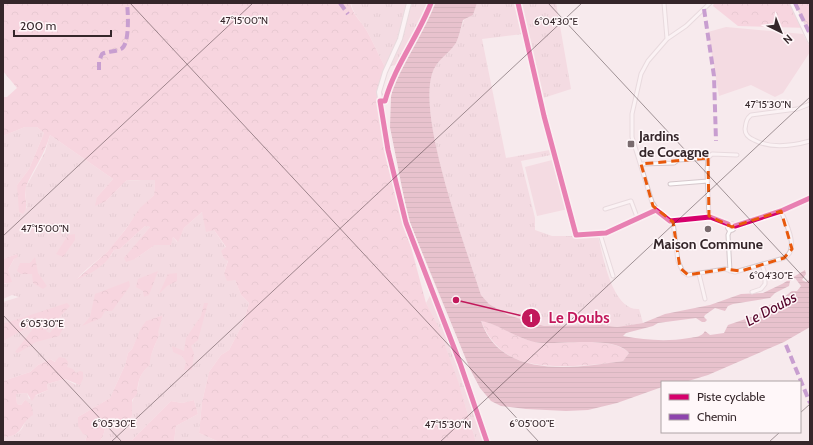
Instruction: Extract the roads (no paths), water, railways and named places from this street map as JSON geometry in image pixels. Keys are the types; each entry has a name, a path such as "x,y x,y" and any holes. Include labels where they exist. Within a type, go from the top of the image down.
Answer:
{"street":[{"path":"409,3 400,39 385,72 379,92 388,150 406,223 460,363 487,442"},
{"path":"664,3 667,39"},
{"path":"710,3 686,26 667,39 648,61 640,79 631,132 656,210 667,220 673,222 709,217 728,224 732,223 734,226"},
{"path":"792,3 810,41"},
{"path":"810,104 797,108 751,114 746,120 745,132 749,138 764,146 791,145 810,141"},
{"path":"641,164 674,164 678,160 708,158 712,154 738,155"},
{"path":"708,158 709,217"},
{"path":"670,184 708,181"},
{"path":"730,272 728,235 730,230 734,229 734,226 781,211 810,198"},
{"path":"605,209 631,201 637,217"},
{"path":"576,235 600,234 613,230 637,217 656,210"},
{"path":"673,222 680,268 683,272 688,275 725,269 730,272 741,271 784,258 790,253 792,249 789,229 781,211"},
{"path":"728,224 727,228 730,230"},
{"path":"600,234 613,276"},
{"path":"752,292 761,289 765,284 765,274 762,265"},
{"path":"699,274 705,299"}],"water":[{"path":"434,3 477,3 473,15 463,20 456,43 436,65 432,74 429,95 437,151 445,183 481,295 489,304 508,315 544,326 602,325 617,327 643,323 665,314 710,305 741,294 763,293 782,284 805,270 806,274 802,280 806,282 810,279 810,327 784,342 708,375 688,381 661,381 661,387 617,403 588,410 566,411 526,409 501,406 491,401 480,388 470,369 408,218 390,127 391,97 394,78","holes":["795,278 801,286 797,291 792,291 776,303 769,305 757,315 728,325 724,333 710,335 705,331 698,336 672,340 623,336 626,333 653,326 658,323 696,318 702,322 705,322 707,320 704,317 705,315 715,308 725,311 728,306 733,304 770,298 775,293 789,286 790,281","481,321 526,340 534,342 588,342 613,344 629,353 623,361 604,364 563,367 542,366 522,361 505,353 491,340"]}],"place":[{"name":"Jardins de Cocagne","path":"631,144"},
{"name":"Maison Commune","path":"708,229"},
{"name":"Le Doubs","path":"456,300"}]}
